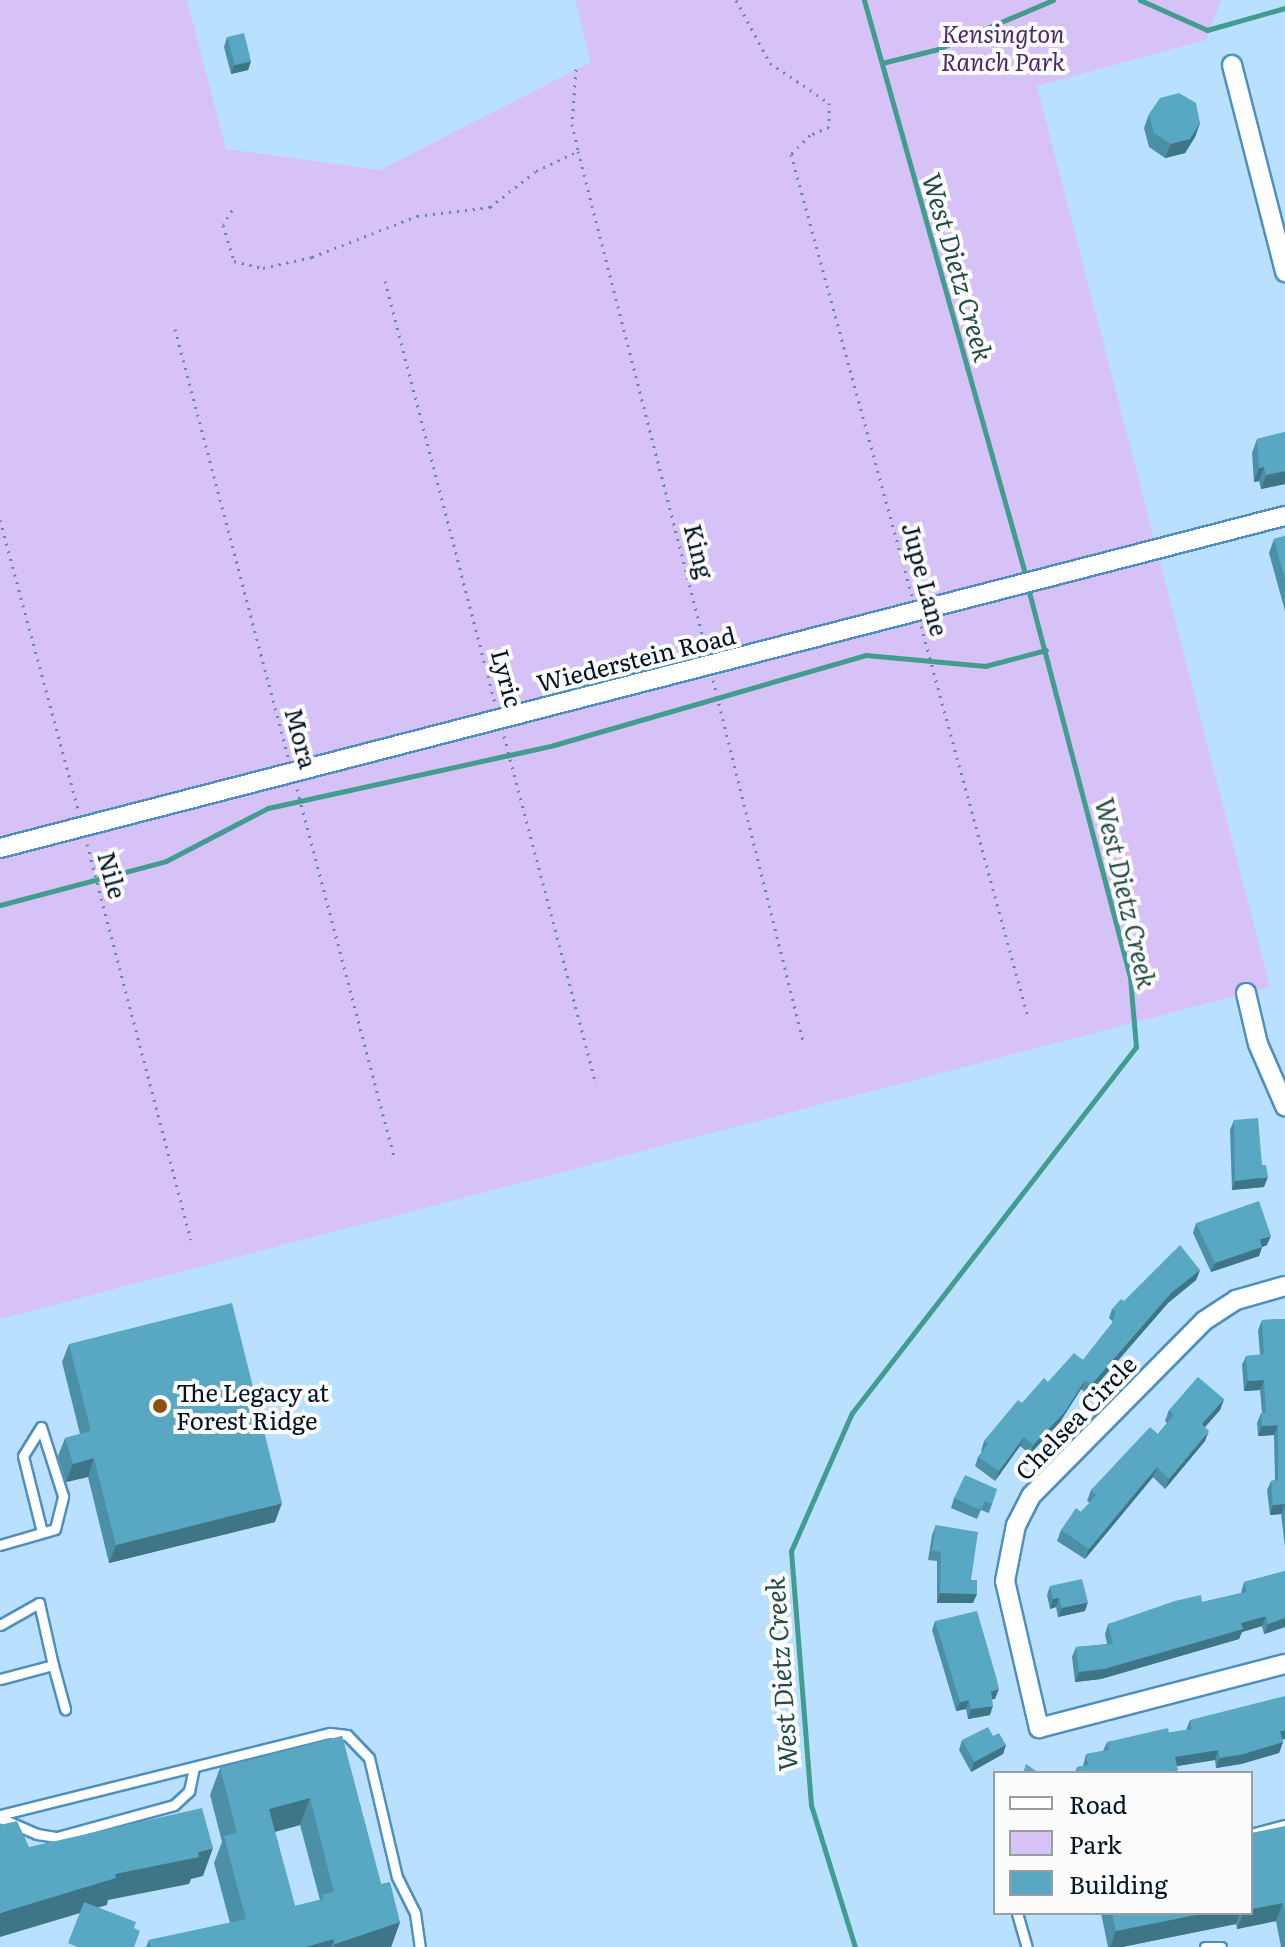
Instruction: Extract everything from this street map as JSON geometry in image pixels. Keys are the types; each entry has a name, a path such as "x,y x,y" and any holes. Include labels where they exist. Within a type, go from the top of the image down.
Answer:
{"street":[{"path":"1232,65 1285,272"},
{"name":"Wiederstein Road","path":"0,848 1285,516"},
{"path":"1246,993 1258,1044 1285,1106"},
{"name":"Chelsea Circle","path":"1285,1286 1236,1300 1204,1321 1031,1496 1016,1525 1005,1581 1007,1609 1039,1728 1285,1664"}],"lane":[{"path":"0,1545 55,1529 63,1496 41,1427 23,1456 42,1532"},
{"path":"0,1625 39,1603 65,1709"},
{"path":"0,1679 53,1665"},
{"path":"0,1816 330,1733 359,1743 369,1758 397,1877 415,1913 420,1947"},
{"path":"0,1816 37,1834 57,1837 174,1805 189,1791 194,1768"},
{"path":"1253,1833 1285,1825"},
{"path":"1018,1915 1027,1947"},
{"path":"1205,1947 1221,1947"}],"path":[{"name":"Jupe Lane","path":"736,0 770,63 829,103 829,127 810,135 791,154 1027,1014"},
{"name":"King","path":"576,69 572,124 578,151 803,1041"},
{"path":"232,210 223,225 234,261 263,268 312,257 417,216 490,207 536,171 578,151"},
{"name":"Lyric","path":"385,281 596,1084"},
{"name":"Mora","path":"175,329 394,1157"},
{"name":"Nile","path":"0,520 191,1240"}],"green space":[{"name":"Kensington Ranch Park","path":"0,0 187,0 226,149 380,170 591,62 575,0 1221,0 1206,40 1037,86 1270,987 0,1319"}],"building":[{"path":"244,33 251,61 235,65 228,37"},
{"path":"1179,93 1196,103 1200,123 1190,139 1171,144 1154,133 1149,114 1160,98"},
{"path":"1285,432 1285,471 1266,475 1264,467 1259,468 1257,439"},
{"path":"1285,536 1285,579 1274,539"},
{"path":"1258,1118 1262,1165 1266,1165 1268,1177 1235,1181 1234,1120"},
{"path":"1259,1201 1271,1236 1260,1239 1262,1247 1215,1263 1196,1223"},
{"path":"1180,1245 1200,1270 1171,1293 1091,1385 1085,1380 1064,1413 1033,1445 1024,1437 999,1471 978,1457 988,1444 984,1441 1018,1400 1022,1403 1044,1378 1048,1382 1074,1353 1083,1360 1112,1323 1116,1312 1112,1309"},
{"name":"The Legacy at Forest Ridge","path":"232,1303 282,1503 116,1545 94,1458 73,1464 65,1438 91,1431 69,1344"},
{"path":"1285,1319 1285,1504 1273,1505 1271,1481 1278,1480 1278,1425 1262,1426 1261,1413 1266,1413 1264,1380 1248,1381 1246,1356 1264,1354 1262,1320"},
{"path":"1198,1377 1224,1399 1202,1424 1209,1431 1169,1479 1157,1467 1089,1549 1061,1530 1076,1508 1081,1512 1096,1495 1091,1490 1150,1427 1158,1434 1174,1415 1169,1410"},
{"path":"965,1475 997,1489 992,1504 985,1501 981,1510 954,1498"},
{"path":"936,1525 978,1532 971,1580 977,1580 977,1594 940,1593 941,1552 932,1550"},
{"path":"1285,1571 1285,1618 1268,1624 1266,1616 1241,1623 1243,1629 1104,1669 1079,1672 1076,1647 1113,1644 1108,1624 1201,1595 1202,1602 1247,1592 1244,1582"},
{"path":"1082,1579 1088,1602 1062,1608 1059,1598 1053,1599 1050,1586"},
{"path":"977,1611 999,1689 991,1691 993,1706 971,1709 969,1700 960,1702 935,1621"},
{"path":"1285,1696 1285,1730 1280,1731 1283,1742 1220,1758 1218,1750 1175,1757 1178,1770 1174,1771 1078,1771 1077,1767 1088,1765 1086,1754 1109,1750 1107,1742 1168,1728 1169,1733 1192,1729 1190,1720"},
{"path":"988,1727 993,1736 999,1733 1006,1745 974,1762 962,1740"},
{"path":"342,1736 381,1884 390,1882 400,1922 335,1944 334,1939 305,1947 151,1947 149,1940 246,1919 224,1836 237,1833 220,1768","holes":["310,1798 334,1892 322,1895 323,1899 295,1906 269,1809"]},
{"path":"1026,1764 1036,1771 1024,1771"},
{"path":"202,1808 213,1848 198,1852 199,1857 115,1874 116,1878 0,1913 0,1825 17,1821 29,1847"},
{"path":"1285,1826 1285,1913 1283,1903 1253,1909 1253,1833"},
{"path":"84,1902 136,1922 134,1928 140,1931 134,1947 77,1947 68,1943"},
{"path":"1112,1915 1195,1915 1116,1931"}],"waterway":[{"name":"West Dietz Creek","path":"864,0 1026,577"},
{"path":"882,63 938,49 1053,0"},
{"path":"1140,0 1207,30 1285,8"},
{"name":"West Dietz Creek","path":"855,1947 811,1805 791,1551 852,1413 1136,1047 1130,977 1028,587"},
{"path":"0,905 166,861 268,808 554,745 866,655 985,666 1046,650"}],"place":[{"name":"The Legacy at Forest Ridge","path":"160,1406"}]}
